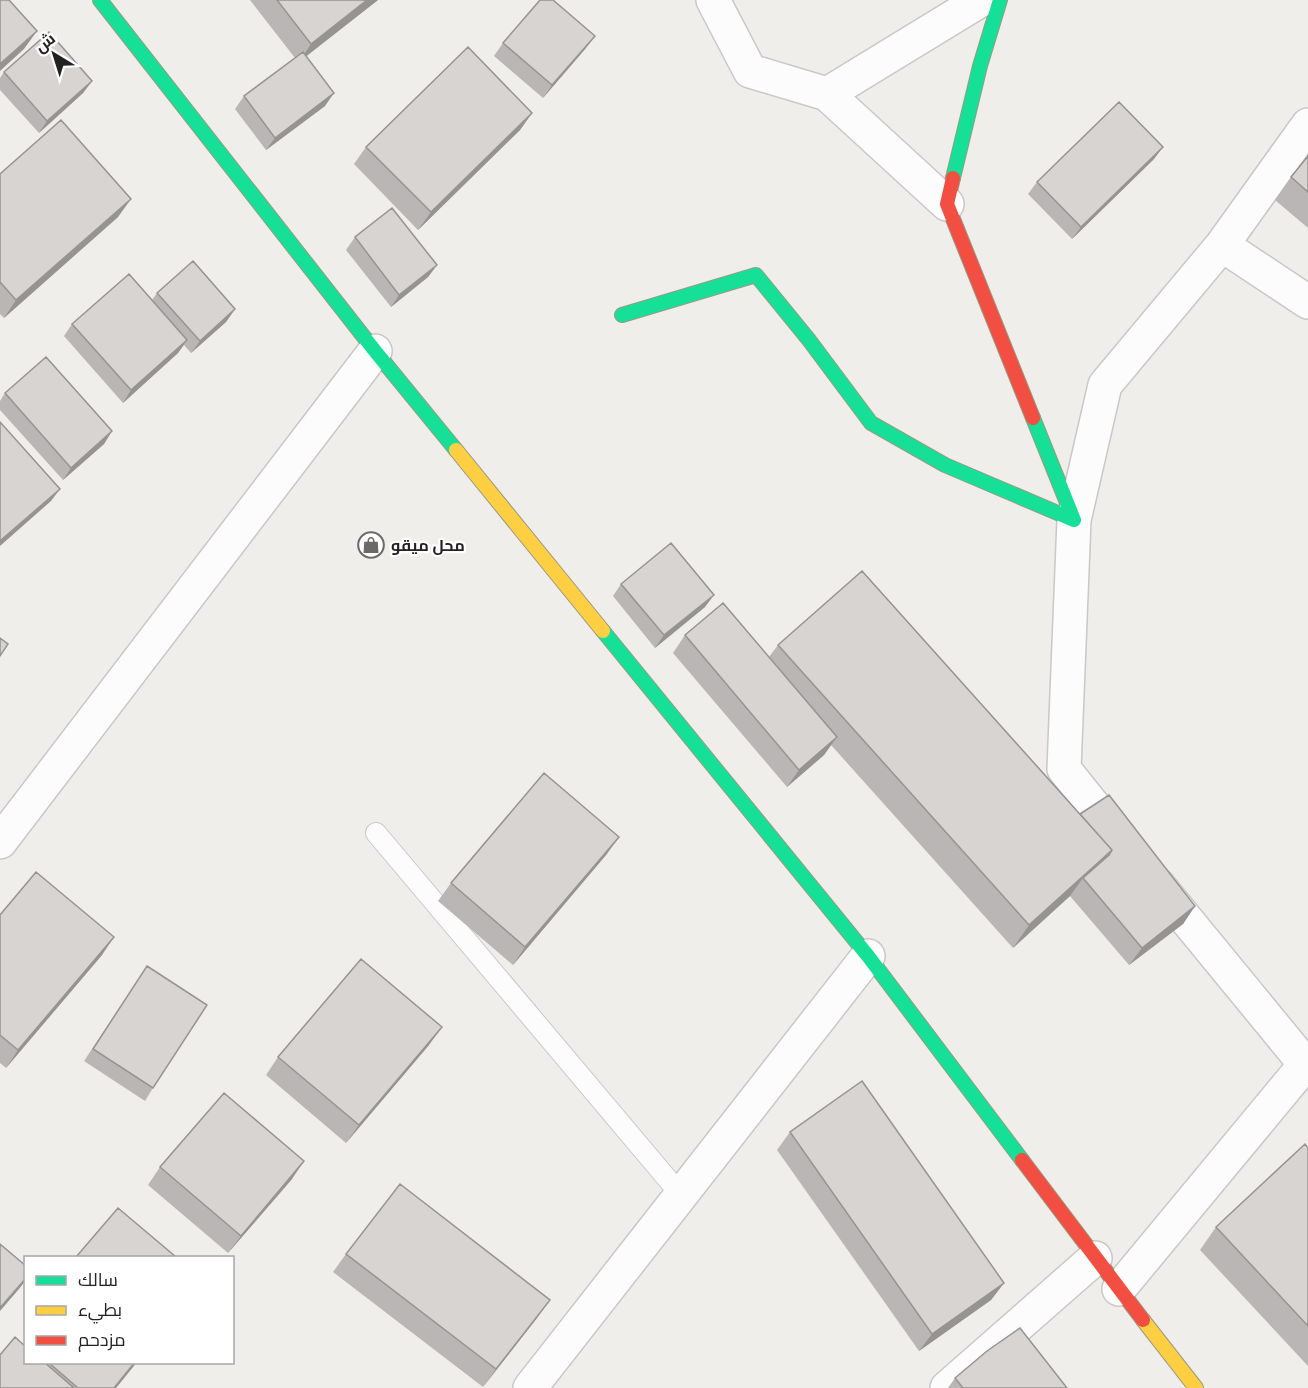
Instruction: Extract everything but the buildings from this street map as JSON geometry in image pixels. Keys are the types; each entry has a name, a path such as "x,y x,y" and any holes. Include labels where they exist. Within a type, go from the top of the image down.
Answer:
{"main road":[{"path":"100,0 375,351 868,956 1095,1258 1196,1388"},
{"path":"1000,0 980,66 948,204 1074,520"},
{"path":"622,315 756,275 871,423 945,465 1074,520"}],"street":[{"path":"713,0 750,71 827,94 948,204"},
{"path":"827,94 981,0"},
{"path":"1119,1289 1306,1063 1064,769 1074,520 1105,386 1222,245 1308,125"},
{"path":"1222,245 1308,302"},
{"path":"0,842 375,351"},
{"path":"530,1388 868,956"},
{"path":"947,1388 1095,1258"}],"lane":[{"path":"376,833 681,1195"}],"traffic: fast":[{"path":"100,0 375,351 456,450"},
{"path":"953,178 980,66 1000,0"},
{"path":"622,315 756,275 809,340 871,423 945,465 1074,520 1033,418"},
{"path":"603,631 868,956 1022,1160"}],"traffic: slow":[{"path":"456,450 603,631"},
{"path":"1143,1320 1196,1388"}],"traffic: jam":[{"path":"953,178 947,204 1033,418"},
{"path":"1022,1160 1143,1320"}],"place":[{"name":"محل ميقو","path":"371,545"}]}
